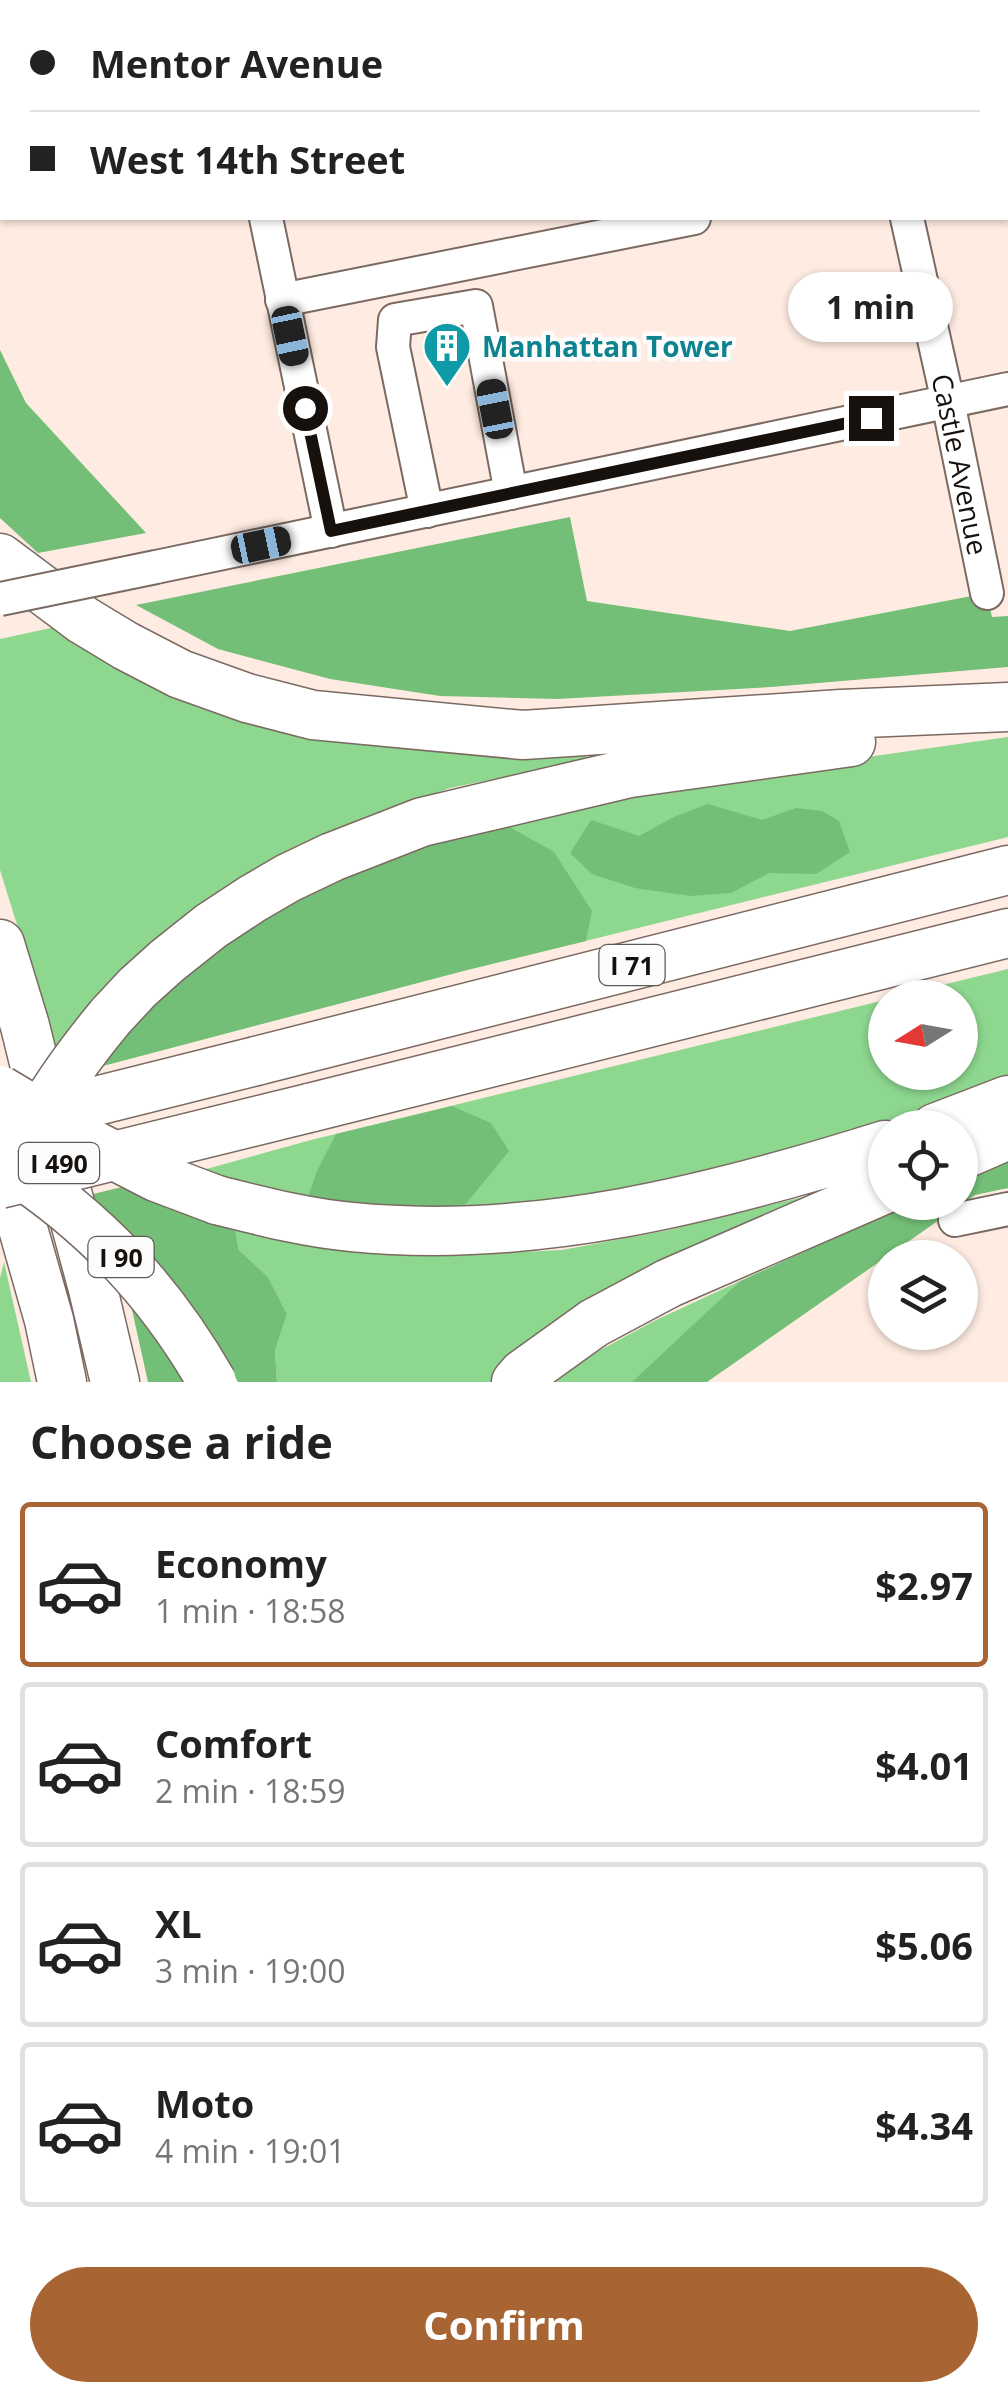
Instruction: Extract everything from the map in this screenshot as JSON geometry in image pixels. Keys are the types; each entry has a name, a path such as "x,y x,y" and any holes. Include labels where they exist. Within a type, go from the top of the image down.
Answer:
{"highway":[{"path":"0,558 83,620 167,667 248,698 313,715 523,735 1008,707"},
{"path":"0,1212 20,1153 49,1098 78,1056 137,988 211,926 332,856 422,822 630,772 1008,722"},
{"name":"I 71","path":"0,1124 1008,870"},
{"name":"I 71","path":"0,1184 1008,933"},
{"name":"I 490","path":"0,944 25,1026 115,1382"},
{"path":"0,1090 156,1177 217,1200 353,1228 479,1230 603,1217 728,1192 868,1150"},
{"path":"978,1112 1008,1100"},
{"path":"978,1148 1008,1135"},
{"name":"I 490","path":"0,1148 49,1320 62,1382"},
{"name":"I 90","path":"0,1161 86,1222 130,1266 212,1382"},
{"path":"516,1382 594,1323 669,1283 868,1196"}],"street":[{"path":"266,220 331,531"},
{"path":"282,300 684,220"},
{"name":"Castle Avenue","path":"906,220 987,593"},
{"path":"426,511 393,347 396,320 476,306 511,493"},
{"path":"0,599 1008,389"},
{"path":"978,1215 1008,1209"}],"green space":[{"path":"0,350 26,403 146,533 38,553 0,518"},
{"path":"570,517 587,601 790,631 987,593 992,617 1008,616 1008,667 771,687 557,699 440,696 330,679 218,649 136,605"},
{"path":"60,626 124,667 582,746 587,760 450,788 288,850 190,910 55,1047 0,870 0,639"},
{"path":"1008,737 1008,837 463,971 95,1068 126,1018 551,802"},
{"path":"708,804 762,820 796,808 822,811 839,821 850,852 816,874 769,873 731,893 691,896 635,888 592,874 570,853 591,820 639,836"},
{"path":"493,818 554,852 592,911 586,941 95,1068 126,1018 278,901"},
{"path":"1008,969 1008,1079 929,1110 868,1110 868,1131 692,1183 478,1211 307,1200 192,1173 311,1140 868,1004 868,1090 978,1090 978,980 963,980"},
{"path":"452,1106 491,1123 509,1151 460,1211 307,1200 336,1134"},
{"path":"1008,1160 1008,1188 978,1194 978,1173"},
{"path":"122,1187 200,1219 234,1224 239,1250 268,1277 287,1314 275,1351 277,1382 238,1382 172,1281 133,1236 89,1195"},
{"path":"811,1195 586,1299 518,1355 493,1382 277,1382 275,1351 287,1314 268,1277 239,1250 234,1224 272,1238 362,1253 448,1256 562,1250 664,1231"},
{"path":"873,1220 939,1220 911,1240 868,1240 868,1270 707,1382 632,1382 740,1281"},
{"path":"4,1262 31,1382 0,1382 0,1278"},
{"path":"740,1281 635,1382 548,1382 654,1321"},
{"path":"128,1292 193,1382 148,1382"}],"place":[{"name":"Manhattan Tower","path":"447,388"}],"route":[{"path":"305,408 331,531 871,418"}]}
